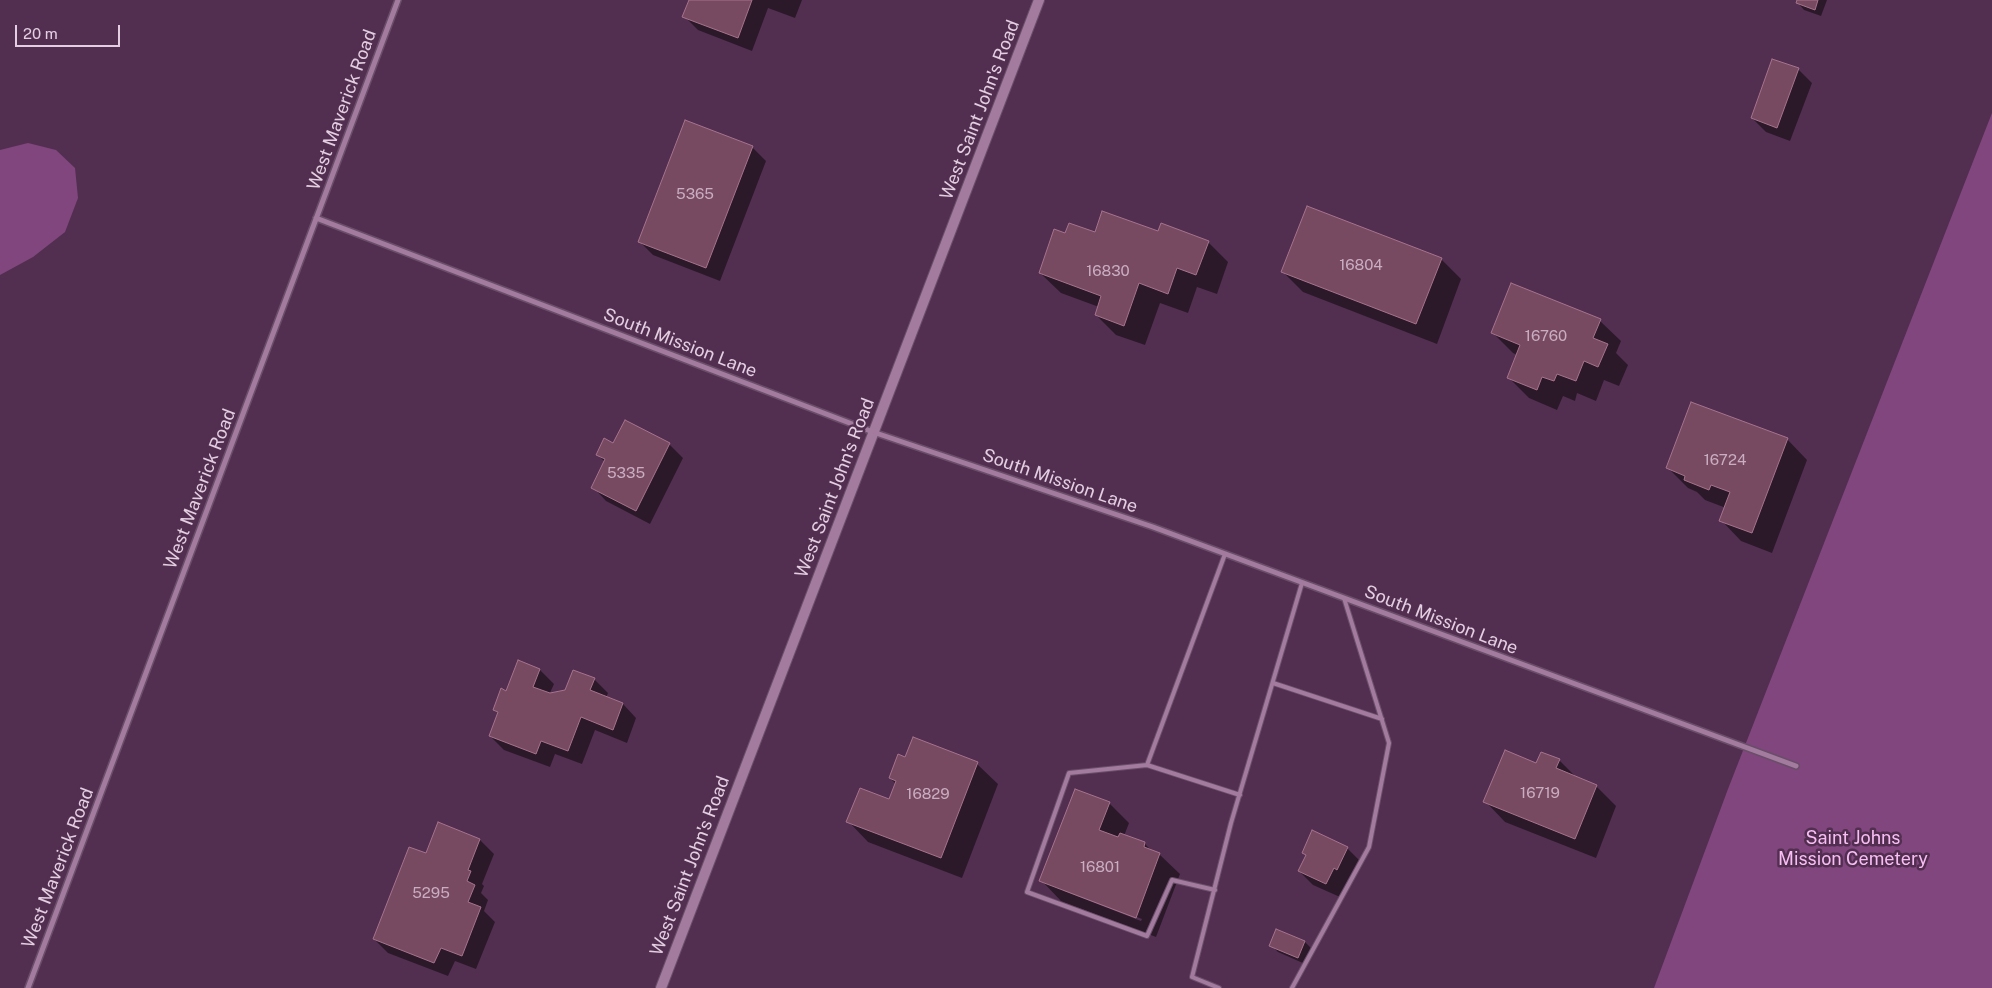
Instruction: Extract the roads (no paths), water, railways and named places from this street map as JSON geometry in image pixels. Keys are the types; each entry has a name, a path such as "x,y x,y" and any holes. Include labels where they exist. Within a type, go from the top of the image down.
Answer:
{"street":[{"name":"West Maverick Road","path":"28,988 398,0"},
{"name":"West Saint John's Road","path":"661,988 1039,0"},
{"name":"South Mission Lane","path":"316,218 874,432 1153,527 1796,766"}],"lane":[{"path":"1148,765 1225,554"},
{"path":"1219,988 1192,977 1240,795 1302,582"},
{"path":"1292,988 1369,847 1389,743 1344,598"},
{"path":"1273,683 1382,718"},
{"path":"1215,890 1172,880 1147,936 1028,892 1069,773 1148,765 1240,795"}],"park label":[{"name":"Saint Johns Mission Cemetery","path":"1853,848"}]}
